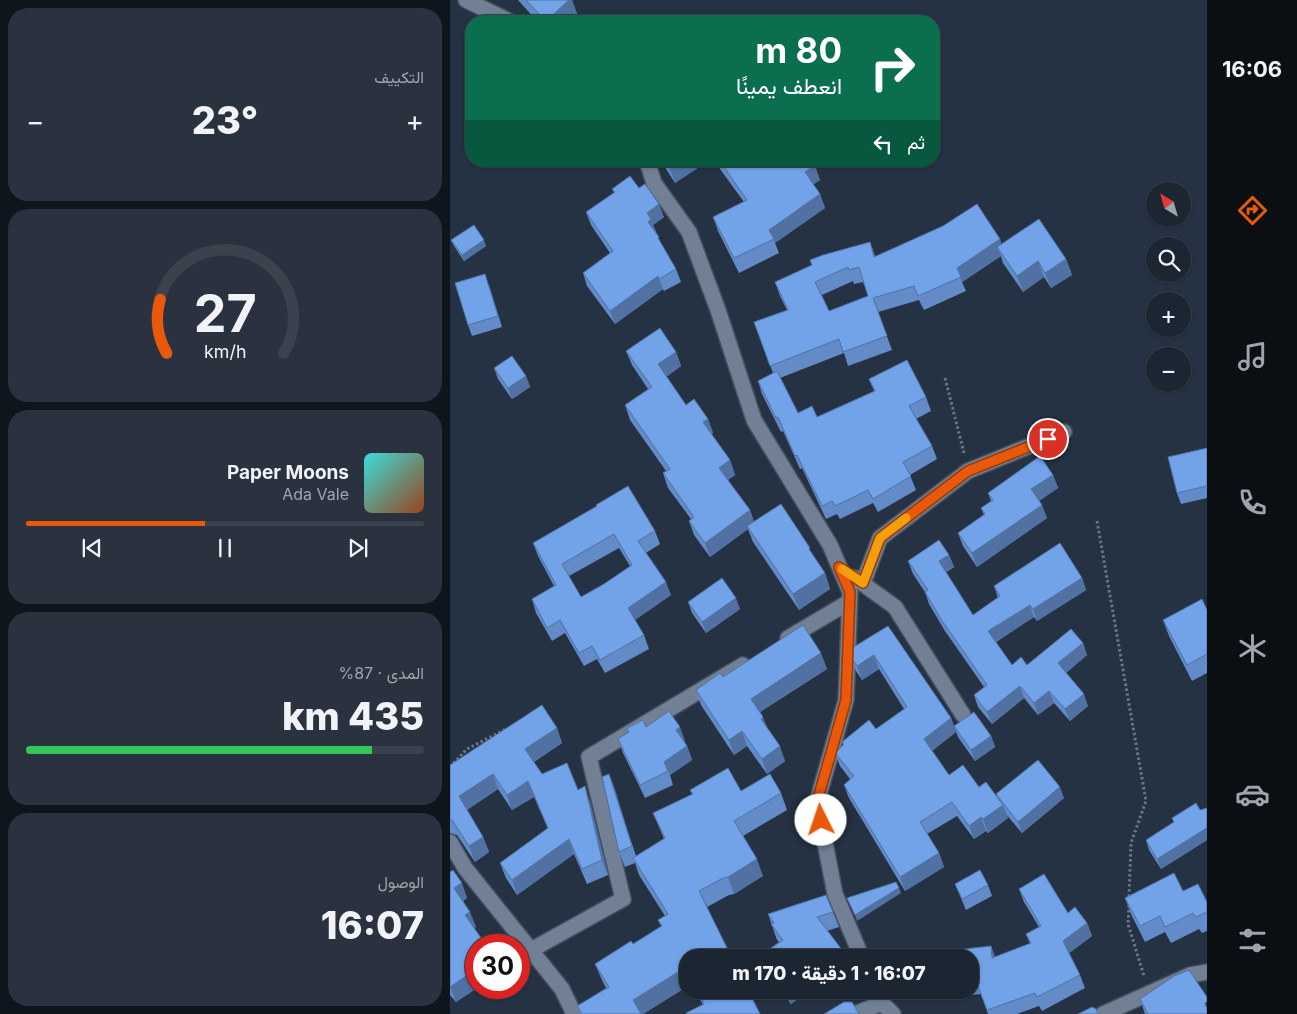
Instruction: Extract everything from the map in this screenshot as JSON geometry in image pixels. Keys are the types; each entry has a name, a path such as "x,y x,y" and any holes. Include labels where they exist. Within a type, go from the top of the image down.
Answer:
{"street":[{"path":"466,0 497,15"},
{"path":"649,167 654,183 688,232 718,310 754,420 830,545 850,592 846,700 817,802 835,894 858,949"},
{"path":"863,583 880,538 968,471 1064,432"},
{"path":"839,567 895,608 963,715"},
{"path":"774,647 849,602"},
{"path":"531,950 623,899 589,758 757,657"},
{"path":"450,842 466,868 562,989 574,1014"},
{"path":"450,880 466,868"},
{"path":"1103,1014 1190,975 1207,972"},
{"path":"855,1014 875,999"},
{"path":"882,999 894,1014"}],"path":[{"path":"945,378 968,471"},
{"path":"1097,521 1146,801 1131,844 1128,924 1149,993"},
{"path":"450,767 467,749 511,726"}],"building":[{"path":"526,0 569,0 553,15 540,15"},
{"path":"724,167 812,167 805,172 820,194 769,230 774,239 734,258 713,217 747,200"},
{"path":"630,176 639,188 645,184 659,204 647,213 651,219 648,222 659,237 676,269 659,279 658,276 610,311 583,273 613,251 586,212 615,192 612,189"},
{"path":"977,204 1000,239 957,268 961,277 918,296 914,286 873,298 887,336 843,352 839,339 770,366 754,322 788,310 775,282 812,265 810,260 823,255 870,242 874,257 943,226","holes":["848,267 849,270 859,267 868,296 829,311 815,282"]},
{"path":"1039,219 1066,259 1045,273 1038,261 1017,276 997,247"},
{"path":"474,225 484,240 462,255 451,240"},
{"path":"485,274 498,316 468,325 455,283"},
{"path":"660,328 676,352 658,364 686,405 694,399 708,419 703,422 730,460 719,468 750,510 705,543 689,521 694,517 663,473 670,469 625,405 652,387 626,351"},
{"path":"512,356 526,376 508,388 494,368"},
{"path":"907,360 926,397 909,406 932,446 903,462 911,476 873,499 868,490 835,506 832,501 822,506 758,381 777,371 798,413 812,406 817,417 875,391 869,379"},
{"path":"1207,448 1207,486 1177,493 1168,457"},
{"path":"1040,456 1053,475 1031,489 1042,505 972,553 958,533 985,514 981,508 993,500 988,493"},
{"path":"628,486 655,531 638,541 666,582 628,608 644,635 600,660 592,646 579,653 560,620 547,628 532,599 556,585 533,543","holes":["614,534 632,565 581,597 562,564"]},
{"path":"781,504 825,573 793,594 747,526"},
{"path":"939,540 949,555 939,561 973,615 1000,596 994,586 1060,543 1082,578 1033,609 1030,605 988,631 1012,665 1021,657 1027,665 1071,629 1083,643 1058,663 1084,694 1065,709 1049,691 1034,703 1020,686 987,712 974,695 987,685 941,619 925,592 928,590 908,561"},
{"path":"722,578 736,598 702,622 688,602"},
{"path":"1202,599 1207,610 1207,654 1187,665 1163,620"},
{"path":"803,625 821,653 751,699 763,717 761,719 780,746 762,759 742,731 729,740 696,690 720,673 723,677"},
{"path":"888,626 951,718 924,739 949,775 963,765 979,787 986,782 1003,805 969,826 952,802 920,822 939,853 900,877 844,785 854,776 835,753 844,744 842,742 869,720 876,729 907,707 874,655 857,666 851,657 852,648"},
{"path":"542,705 557,728 525,749 542,774 567,763 578,790 585,786 602,860 582,869 569,839 512,880 500,863 548,828 528,781 507,795 493,774 459,796 483,837 469,846 452,820 450,820 450,765"},
{"path":"669,711 680,727 676,730 687,746 664,762 668,771 640,785 618,739 629,732 627,729 629,727 643,720 646,727"},
{"path":"974,712 991,736 971,750 954,726"},
{"path":"1038,760 1060,787 1018,822 996,794"},
{"path":"728,768 741,791 770,774 781,793 734,821 757,859 728,877 699,891 728,949 679,949 679,971 633,1000 641,1014 582,1014 577,1006 609,987 595,964 631,941 633,944 662,926 658,920 668,914 633,858 665,838 653,813 693,794 690,790"},
{"path":"609,774 632,846 619,852 602,777"},
{"path":"1196,803 1200,810 1207,808 1207,828 1157,859 1146,840 1174,822 1172,818"},
{"path":"453,870 462,883 454,888 470,912 465,915 478,934 465,934 465,977 450,987 450,872"},
{"path":"980,870 988,885 962,899 955,884"},
{"path":"1174,873 1183,891 1198,884 1207,902 1207,912 1196,917 1193,913 1165,927 1160,916 1140,926 1125,898"},
{"path":"1044,874 1068,913 1075,907 1087,923 1063,941 1080,975 1037,997 1035,993 987,1010 979,989 979,949 965,949 991,946 992,958 1031,943 1026,934 1041,926 1019,889"},
{"path":"896,882 899,888 855,915 847,898"},
{"path":"826,895 833,912 817,917 841,949 770,949 783,940 771,924 774,923 768,914"},
{"path":"1189,970 1207,997 1207,1002 1205,1003 1207,1014 1148,1014 1140,999 1174,976"},
{"path":"702,999 752,999 760,1014 686,1013 704,1004"},
{"path":"844,1002 852,1002 859,1014 824,1014"},
{"path":"1092,1007 1096,1009 1098,1014 1078,1014"}],"slow traffic":[{"path":"842,569 863,583 880,538 906,518"}],"route":[{"path":"821,820 817,802 846,700 850,592 839,567 863,583 880,538 968,471 1048,439"}]}
